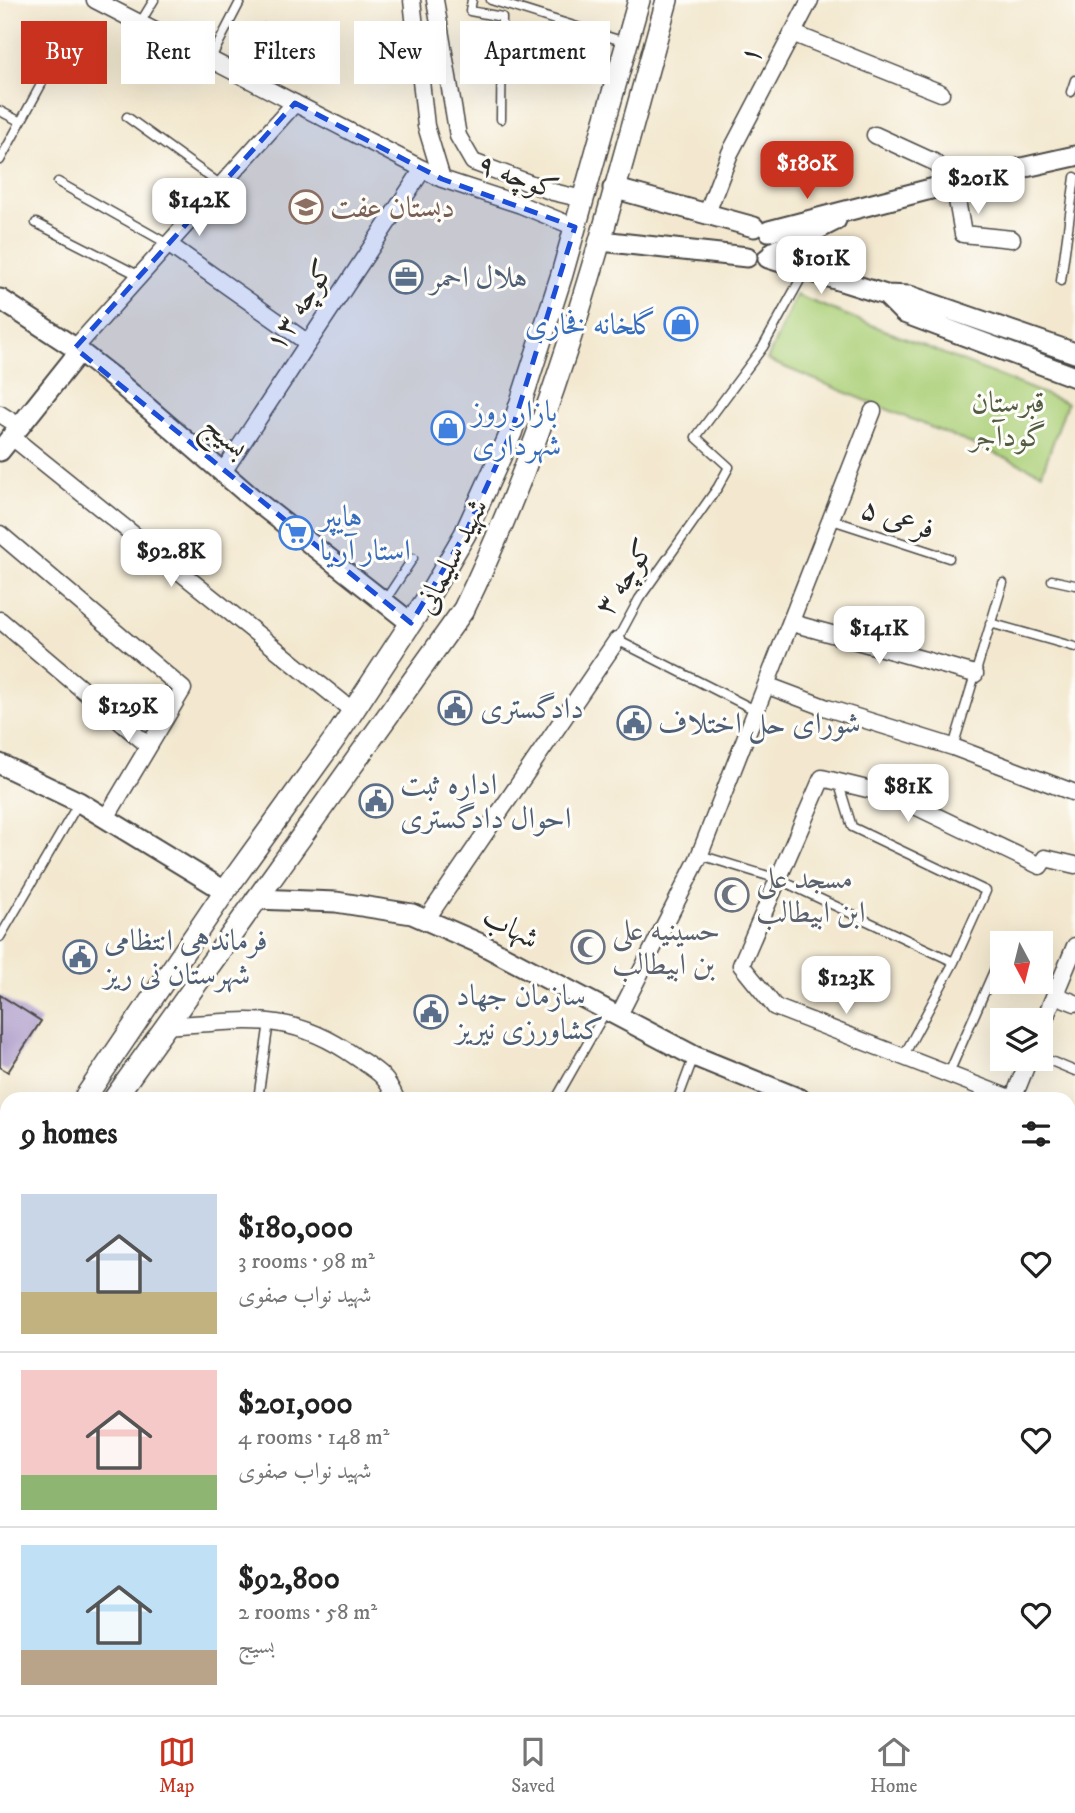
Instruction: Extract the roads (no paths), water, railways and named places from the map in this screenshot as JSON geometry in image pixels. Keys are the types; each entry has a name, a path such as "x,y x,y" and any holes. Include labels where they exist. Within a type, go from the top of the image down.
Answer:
{"main road":[{"name":"شهید سلیمانی","path":"89,1092 225,891 353,711 465,534 512,433 575,227 638,2"},
{"path":"638,2 665,7"},
{"name":"شهید سلیمانی","path":"119,1092 464,609 496,544 539,433 601,241 613,188 665,7"},
{"path":"411,623 439,644"},
{"path":"143,1012 164,1026"}],"street":[{"name":"کوچه ۹","path":"95,0 136,21"},
{"path":"412,0 426,126 442,179"},
{"path":"435,0 458,135 466,153 473,162 553,192 583,199"},
{"name":"۱","path":"707,213 730,153 810,0"},
{"path":"792,33 941,93"},
{"name":"کوچه ۹","path":"259,84 442,179 575,227"},
{"path":"11,439 77,350 295,103"},
{"path":"874,135 934,162 954,183 963,234 1012,239"},
{"path":"747,257 741,244 747,230 855,209 1075,156"},
{"name":"کوچه ۱۳","path":"223,472 423,169"},
{"path":"613,188 762,229 775,245 770,255"},
{"path":"601,241 747,257 761,261 855,209"},
{"path":"168,244 308,343"},
{"path":"770,255 806,270 886,295 910,296 1075,353"},
{"path":"886,295 904,313 1075,377"},
{"name":"بسیج","path":"0,299 77,350 411,623"},
{"path":"612,1014 699,855 873,411"},
{"path":"0,414 11,439 353,711"},
{"path":"0,534 183,689 106,818"},
{"path":"0,620 149,746"},
{"path":"792,622 975,674"},
{"name":"کوچه ۳","path":"426,920 617,640"},
{"path":"766,685 827,708 953,747 1075,793"},
{"path":"0,764 79,802 225,891"},
{"path":"996,1092 775,1007 741,965 822,778 892,795 1040,866 1045,858 1075,866"},
{"name":"شهاب","path":"256,899 336,902 412,914 481,944 694,1056 781,1092"},
{"path":"1049,1008 1075,946"},
{"path":"1055,995 1075,1003"},
{"path":"164,1026 270,1021 314,1030 387,1079 393,1092"},
{"path":"1016,1092 1024,1071"}],"lane":[{"path":"141,21 154,0"},
{"path":"215,52 241,0"},
{"path":"472,0 470,11 502,17 501,119"},
{"path":"491,0 626,43"},
{"path":"1071,92 1075,80"},
{"path":"0,160 40,84"},
{"path":"0,111 21,121"},
{"path":"127,117 221,186"},
{"path":"1061,281 1075,177"},
{"path":"58,182 168,244"},
{"path":"36,223 140,276"},
{"name":"کوچه ۳","path":"617,640 639,599 718,487 729,467 696,437 763,347 806,270"},
{"name":"فرعی ۵","path":"832,520 949,558"},
{"path":"384,602 413,558"},
{"path":"1052,580 1075,585"},
{"path":"953,747 1003,583"},
{"path":"990,623 1075,647"},
{"path":"617,640 755,710"},
{"path":"838,781 852,827 986,891 954,962 903,1057"},
{"path":"0,937 79,802"},
{"path":"699,855 778,879 954,962"},
{"path":"949,1073 990,980"},
{"path":"561,1092 612,1014"},
{"path":"259,1092 270,1021"},
{"path":"681,1092 694,1056"},
{"path":"1053,1062 1075,1071"}],"place":[{"name":"دبستان عفت","path":"306,207"},
{"name":"هلال احمر","path":"406,277"},
{"name":"گلخانه فخاری","path":"681,324"},
{"name":"بازار روز شهرداری","path":"448,428"},
{"name":"هایپر استار آریا","path":"296,533"},
{"name":"دادگستری","path":"455,708"},
{"name":"شورای حل اختلاف","path":"634,723"},
{"name":"اداره ثبت احوال دادگستری","path":"376,801"},
{"name":"مسجد علی ابن ابیطالب","path":"732,895"},
{"name":"حسینیه علی بن ابیطالب","path":"588,947"},
{"name":"فرماندهی انتظامی شهرستان نی ریز","path":"80,957"},
{"name":"سازمان جهاد کشاورزی نیریز","path":"431,1012"}],"park label":[{"name":"قبرستان گودآجر","path":"1008,419"}]}
